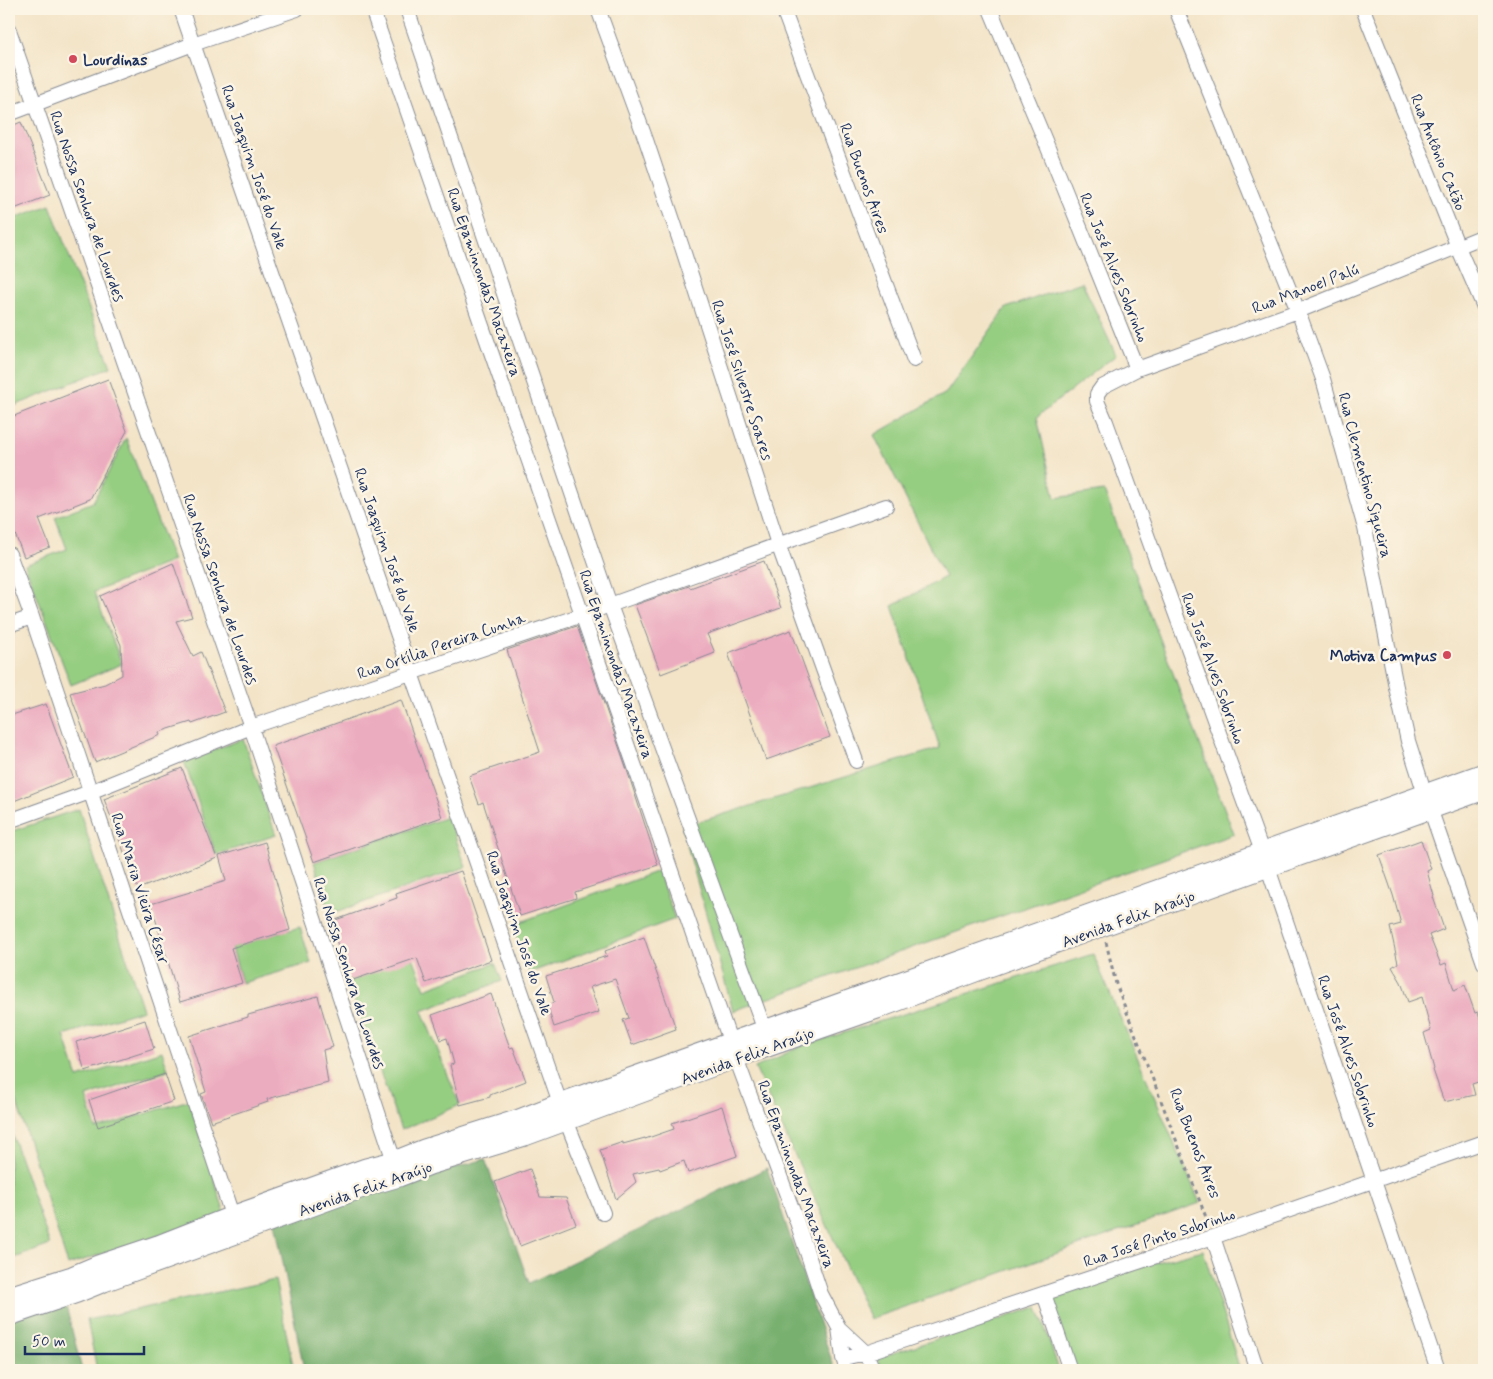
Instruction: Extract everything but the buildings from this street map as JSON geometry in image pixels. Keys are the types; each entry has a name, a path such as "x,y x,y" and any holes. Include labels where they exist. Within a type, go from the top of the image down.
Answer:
{"main road":[{"name":"Avenida Felix Araújo","path":"1428,802 1484,773"},
{"name":"Avenida Felix Araújo","path":"768,1038 1428,802 1484,790"},
{"name":"Avenida Felix Araújo","path":"9,1316 104,1282 366,1168 394,1161 424,1148 519,1119 563,1111 768,1038 1102,928 1266,860"},
{"name":"Avenida Felix Araújo","path":"9,1296 72,1276 158,1244 399,1178 430,1165 525,1136 563,1111"}],"street":[{"name":"Rua Joaquim José do Vale","path":"182,9 563,1111 603,1213"},
{"path":"9,114 193,44 297,9"},
{"name":"Rua Epaminondas Macaxeira","path":"372,9 733,1050 797,1222 821,1294 838,1328 844,1364"},
{"name":"Rua Epaminondas Macaxeira","path":"407,9 610,605 768,1038"},
{"name":"Rua José Silvestre Soares","path":"598,9 646,140 778,544 856,761"},
{"name":"Rua Buenos Aires","path":"783,9 914,360"},
{"name":"Rua José Alves Sobrinho","path":"990,9 1046,142 1137,370 1102,386 1097,394 1097,401 1266,860 1438,1370"},
{"name":"Rua Clementino Siqueira","path":"1176,9 1298,310 1322,379 1365,528 1408,741 1484,963"},
{"name":"Rua Antônio Catão","path":"1364,9 1484,307"},
{"name":"Rua Nossa Senhora de Lourdes","path":"9,30 250,727 394,1161"},
{"name":"Rua Manoel Palú","path":"1137,370 1298,310 1484,236"},
{"name":"Rua Ortília Pereira Cunha","path":"9,821 90,792 250,727 582,615 886,506"},
{"name":"Rua Maria Vieira César","path":"9,554 32,617 235,1224"},
{"path":"9,625 32,617"},
{"name":"Rua José Pinto Sobrinho","path":"844,1364 866,1353 1376,1182 1484,1142"},
{"path":"1213,1237 1257,1370"},
{"path":"1044,1294 1070,1370"},
{"name":"Rua Epaminondas Macaxeira","path":"838,1328 866,1353 873,1370"}],"path":[{"name":"Rua Buenos Aires","path":"1102,928 1116,984 1213,1237"}],"green space":[{"path":"50,205 111,367 9,408 9,220"},
{"path":"1082,282 1116,355 1037,417 1055,498 1104,491 1234,834 733,1011 682,827 940,748 892,606 945,577 874,435 946,393 1006,308"},
{"path":"126,438 173,561 94,592 122,664 71,685 25,565 67,549 55,517 93,502"},
{"path":"243,739 276,835 216,855 184,761"},
{"path":"79,809 143,1010 64,1035 78,1078 162,1051 168,1070 86,1097 96,1129 189,1100 225,1214 68,1265 9,1078 9,832"},
{"path":"448,817 466,867 330,914 314,862"},
{"path":"658,871 675,919 529,973 512,925"},
{"path":"300,927 311,963 242,983 232,947"},
{"path":"1093,954 1200,1203 870,1319 755,1068 799,1047"},
{"path":"413,957 425,989 495,963 502,981 422,1011 460,1105 401,1130 347,981"},
{"path":"9,1126 50,1245 9,1260"},
{"path":"485,1159 529,1283 767,1168 835,1370 304,1370 275,1222"},
{"path":"1203,1250 1240,1370 1072,1370 1046,1302 1062,1287"},
{"path":"59,1278 82,1370 9,1370 9,1295"},
{"path":"275,1280 294,1370 97,1370 87,1320"},
{"path":"1038,1307 1059,1370 882,1370 877,1358"}],"place":[{"name":"Lourdinas","path":"73,59"},
{"name":"Motiva Campus","path":"1447,655"}]}
